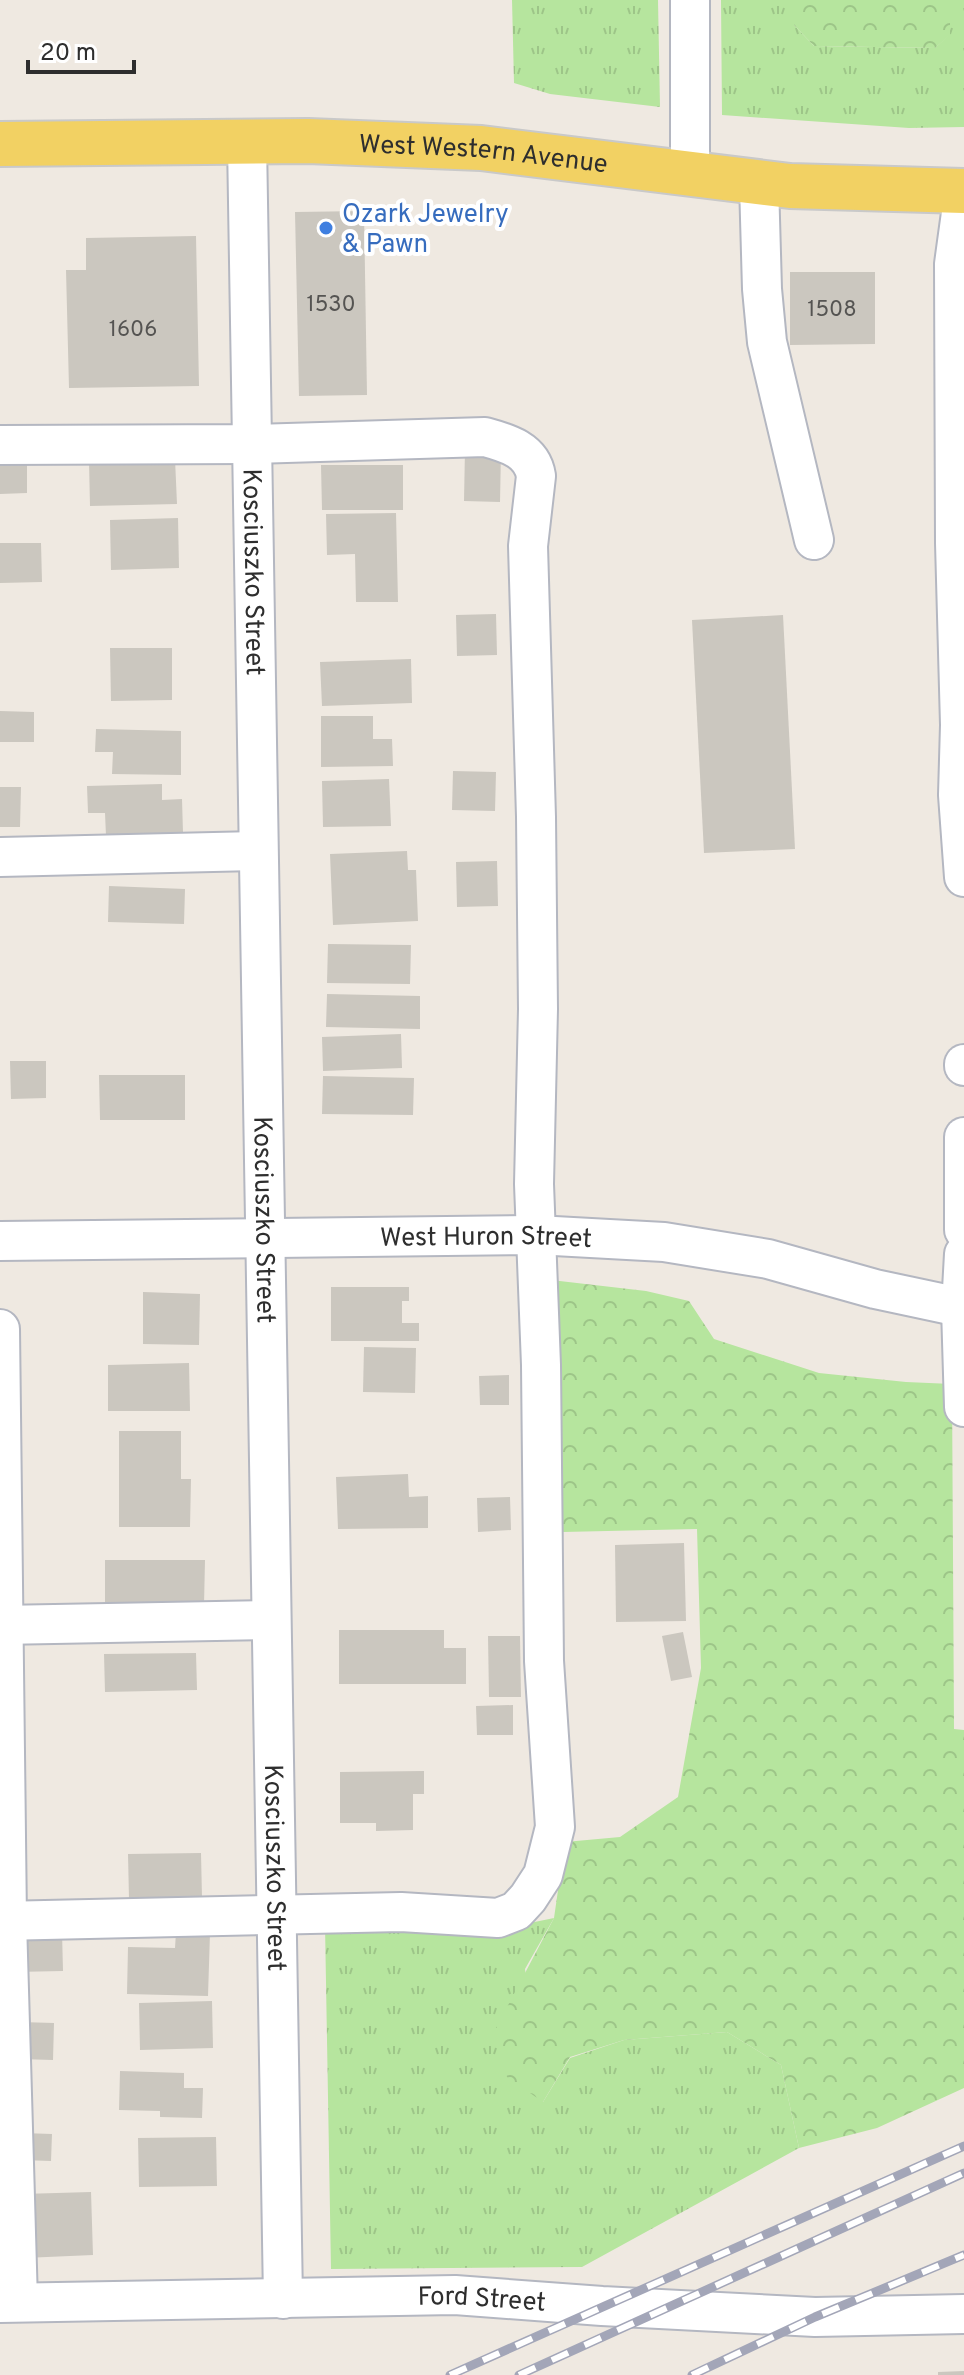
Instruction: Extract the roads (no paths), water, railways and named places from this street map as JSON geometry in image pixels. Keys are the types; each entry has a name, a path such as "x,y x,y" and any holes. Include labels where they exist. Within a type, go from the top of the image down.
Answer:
{"main road":[{"name":"West Western Avenue","path":"0,144 308,141 481,148 759,183 964,191"}],"street":[{"path":"690,0 690,175"},
{"name":"Kosciuszko Street","path":"247,142 283,2299"},
{"path":"759,183 767,342 814,540"},
{"path":"964,191 954,279 960,725 958,795 964,877"},
{"path":"0,445 251,444 485,437 505,442 528,455 534,465 536,476 528,546 538,1009 534,1184 541,1365 544,1661 555,1827 543,1875 516,1911 498,1918 401,1912 3,1921"},
{"path":"0,857 257,851"},
{"path":"964,1137 964,1230"},
{"name":"West Huron Street","path":"0,1241 536,1235 664,1242 768,1259 875,1289 963,1308"},
{"path":"964,1254 964,1407"},
{"path":"0,1329 3,1921 9,2302"},
{"path":"2,1625 271,1620"},
{"name":"Ford Street","path":"9,2302 455,2295 815,2317 964,2314"}],"railway":[{"path":"450,2375 964,2146"},
{"path":"519,2375 964,2173"},
{"path":"692,2375 815,2317 964,2255"}],"place":[{"name":"Ozark Jewelry & Pawn","path":"326,228"}]}
